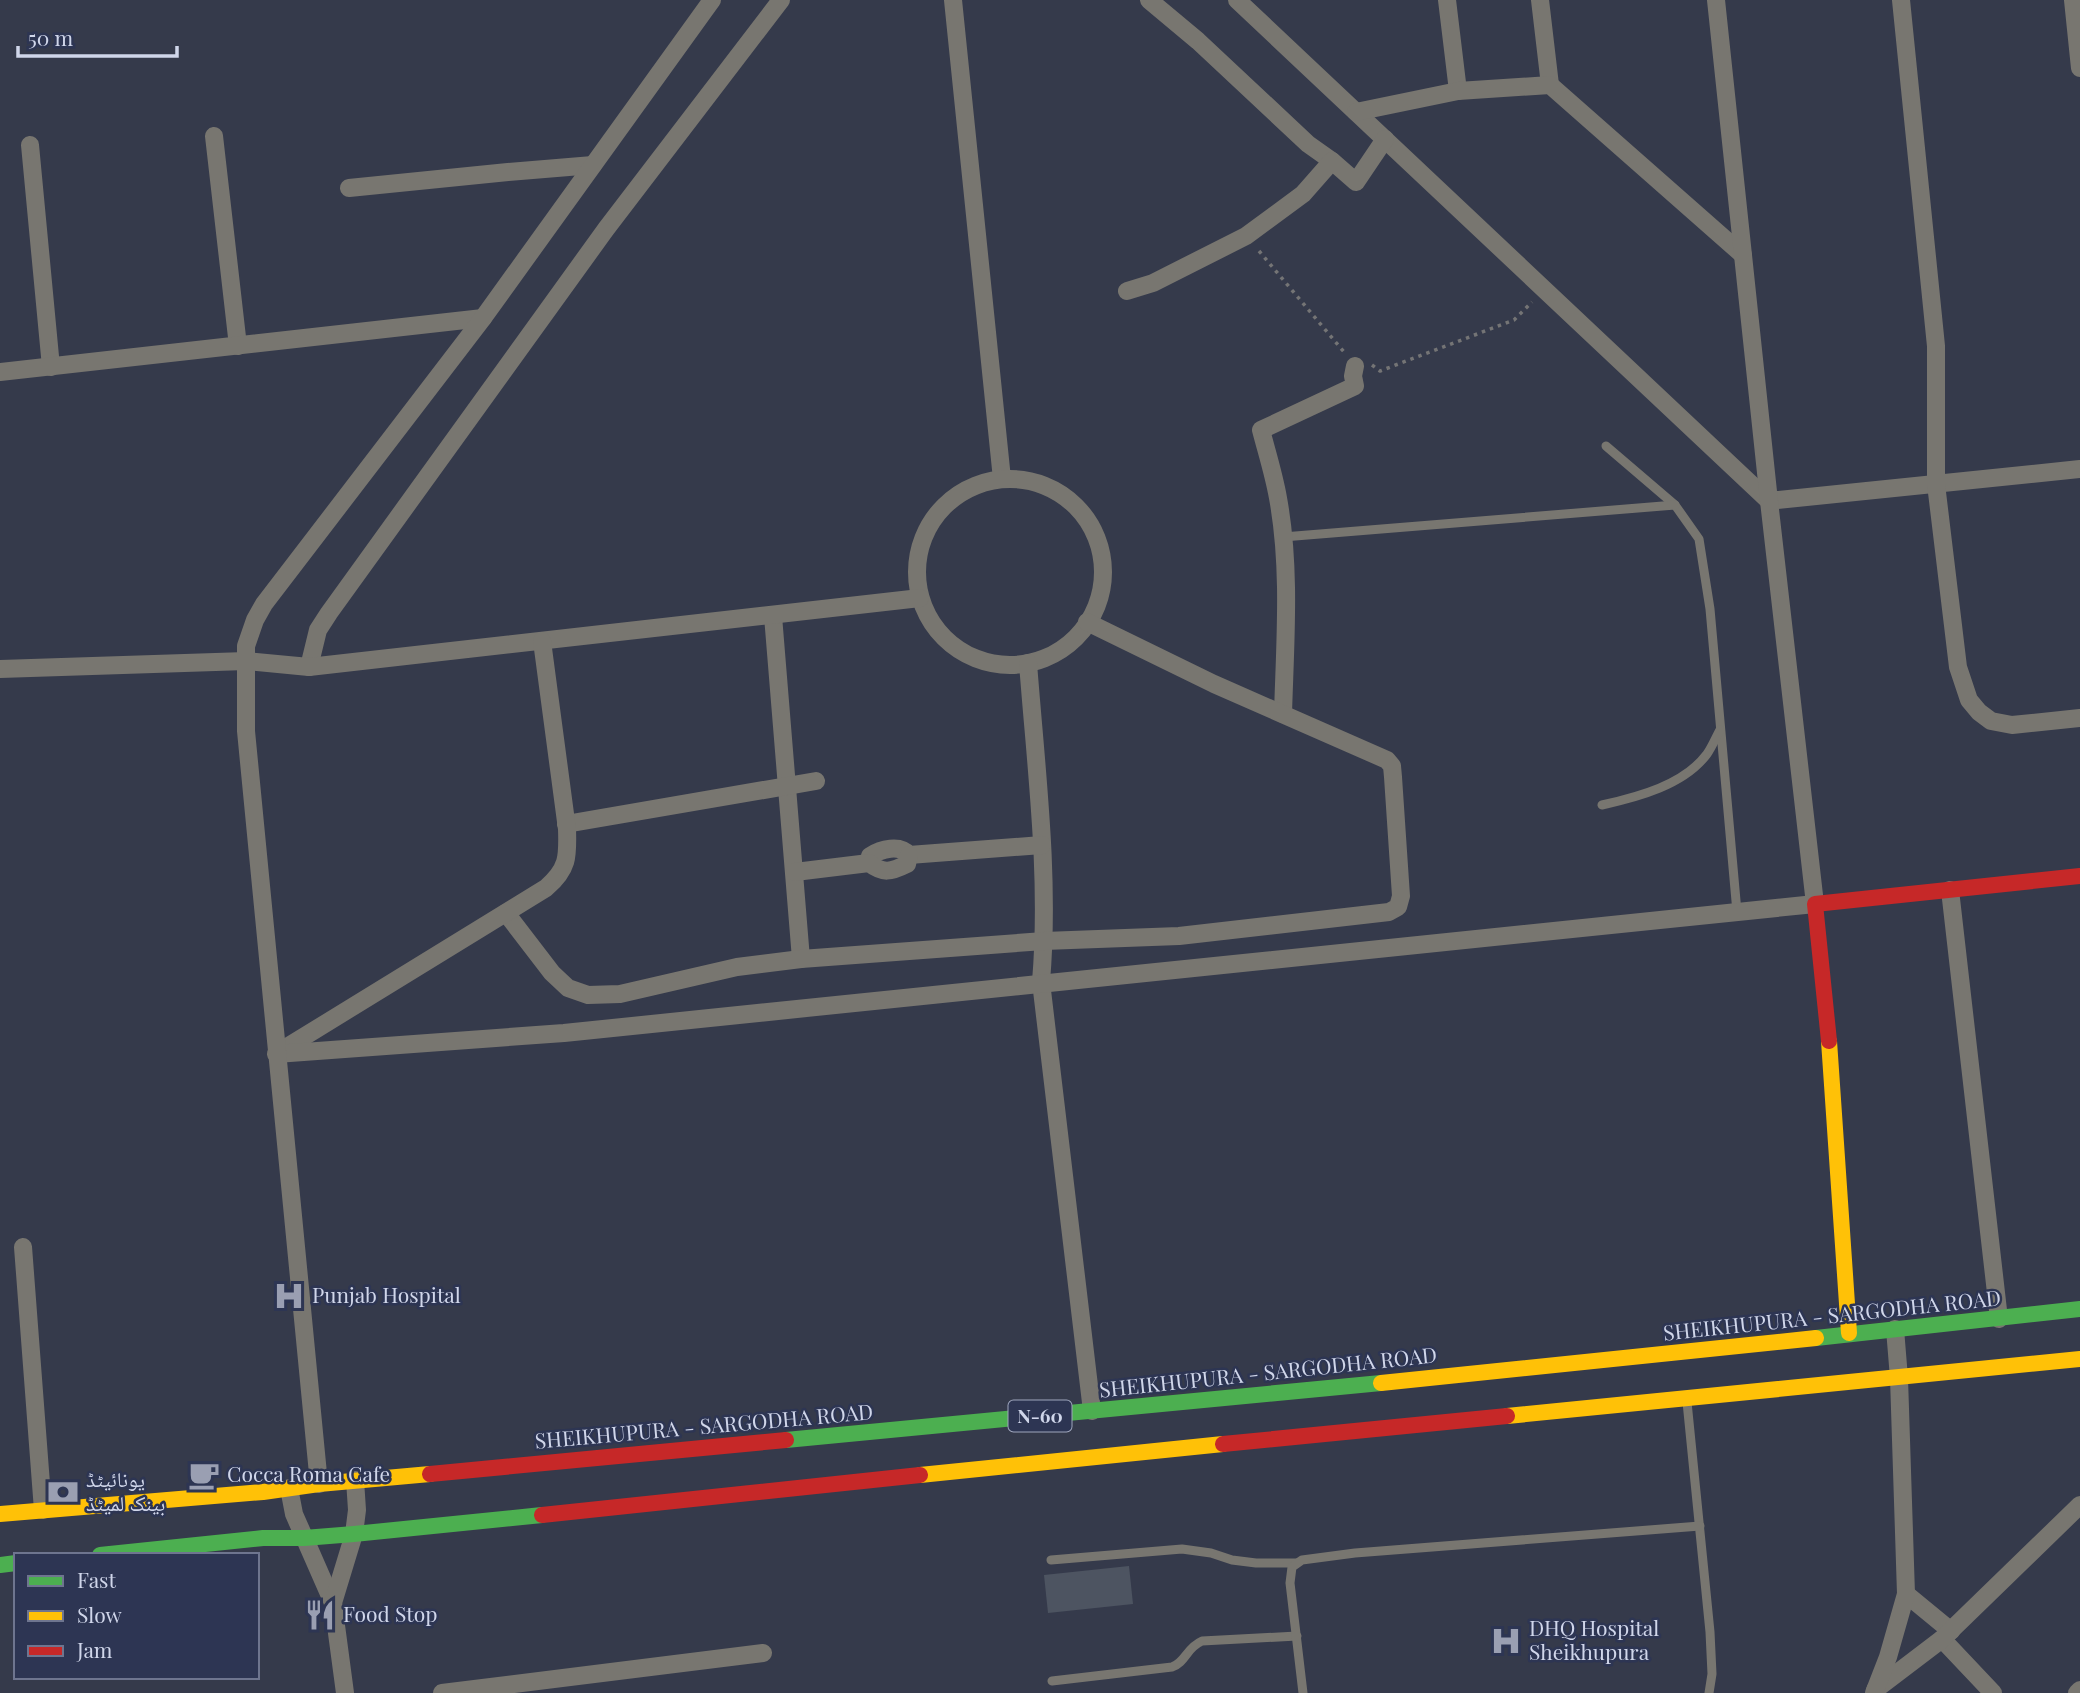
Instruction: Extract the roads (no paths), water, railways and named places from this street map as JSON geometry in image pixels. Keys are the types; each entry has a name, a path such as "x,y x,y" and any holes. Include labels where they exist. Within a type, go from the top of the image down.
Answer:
{"main road":[{"path":"1849,1334 1830,1053 1815,904 2080,876"},
{"name":"SHEIKHUPURA - SARGODHA ROAD","path":"0,1514 263,1492 355,1480 1092,1411 1258,1401 2080,1309"},
{"name":"N-60","path":"119,1553 263,1538 354,1534 1261,1435 1686,1398 2080,1359"}],"street":[{"path":"318,1484 246,730 246,661 249,635 264,604 483,318 712,0"},
{"path":"309,667 318,630 329,613 606,229 780,0"},
{"path":"953,0 1002,480"},
{"path":"1149,0 1208,50 1308,144 1356,182 1385,139"},
{"path":"1237,0 1769,501 2080,469"},
{"path":"1447,0 1458,91"},
{"path":"1540,0 1550,85 1743,255"},
{"path":"276,1054 564,1033 1815,904 1716,0"},
{"path":"1900,0 1936,346 1936,484 1958,667 1969,700 1991,721 2012,724 2080,718"},
{"path":"2073,0 2080,68"},
{"path":"1356,112 1458,91 1550,85"},
{"path":"215,136 238,346"},
{"path":"30,145 51,367"},
{"path":"1127,291 1153,283 1246,236 1303,194 1332,161"},
{"path":"349,188 593,165"},
{"path":"0,372 483,318"},
{"path":"1283,714 1283,537 1278,498 1261,430 1355,386 1355,366"},
{"path":"1002,480 1024,480 1045,486 1080,510 1092,528 1100,548 1103,570 1101,591 1094,611 1082,630 1067,645 1028,663 1006,665 985,662 965,653 947,641 933,625 920,598 917,563 921,542 930,523 944,506 961,493 981,484 1002,480"},
{"path":"0,669 246,661 309,667 920,598"},
{"path":"773,615 801,958"},
{"path":"506,913 552,973 568,988 588,995 620,994 737,967 801,958 1044,941 1180,936 1388,912 1398,907 1401,896 1392,766 1382,757 1214,684 1087,622"},
{"path":"276,1054 546,888 564,869 567,857 566,824 542,641"},
{"path":"1028,663 1042,845 1044,941 1041,982 1092,1411"},
{"path":"566,824 816,781"},
{"path":"795,872 869,863 870,856 877,851 889,849 901,849 909,855 1042,845"},
{"path":"1950,890 1999,1319"},
{"path":"23,1247 43,1510"},
{"path":"1872,1692 1906,1594 1895,1329"},
{"path":"333,1603 354,1534 357,1510 355,1480"},
{"path":"289,1488 294,1514 333,1603 345,1693"},
{"path":"1872,1692 1946,1635 2080,1505"},
{"path":"1906,1594 1946,1635 1993,1693"},
{"path":"442,1693 763,1653"}],"lane":[{"path":"1606,446 1675,505 1699,539 1706,573 1737,912"},
{"path":"1283,537 1675,505"},
{"path":"1602,806 1647,794 1685,774 1707,754 1721,728"},
{"path":"1686,1398 1711,1648 1712,1674 1709,1693"},
{"path":"1303,1693 1290,1583 1292,1567 1302,1560 1355,1553 1700,1526"},
{"path":"1051,1560 1182,1549 1256,1563 1297,1563"},
{"path":"1052,1681 1172,1667 1179,1664 1189,1648 1202,1641 1297,1636"}],"place":[{"name":"Punjab Hospital","path":"289,1296"},
{"name":"Cocca Roma Cafe","path":"204,1475"},
{"name":"یونائیٹڈ بینک لمیٹڈ","path":"63,1492"},
{"name":"Food Stop","path":"320,1615"},
{"name":"DHQ Hospital Sheikhupura","path":"1506,1641"}]}
